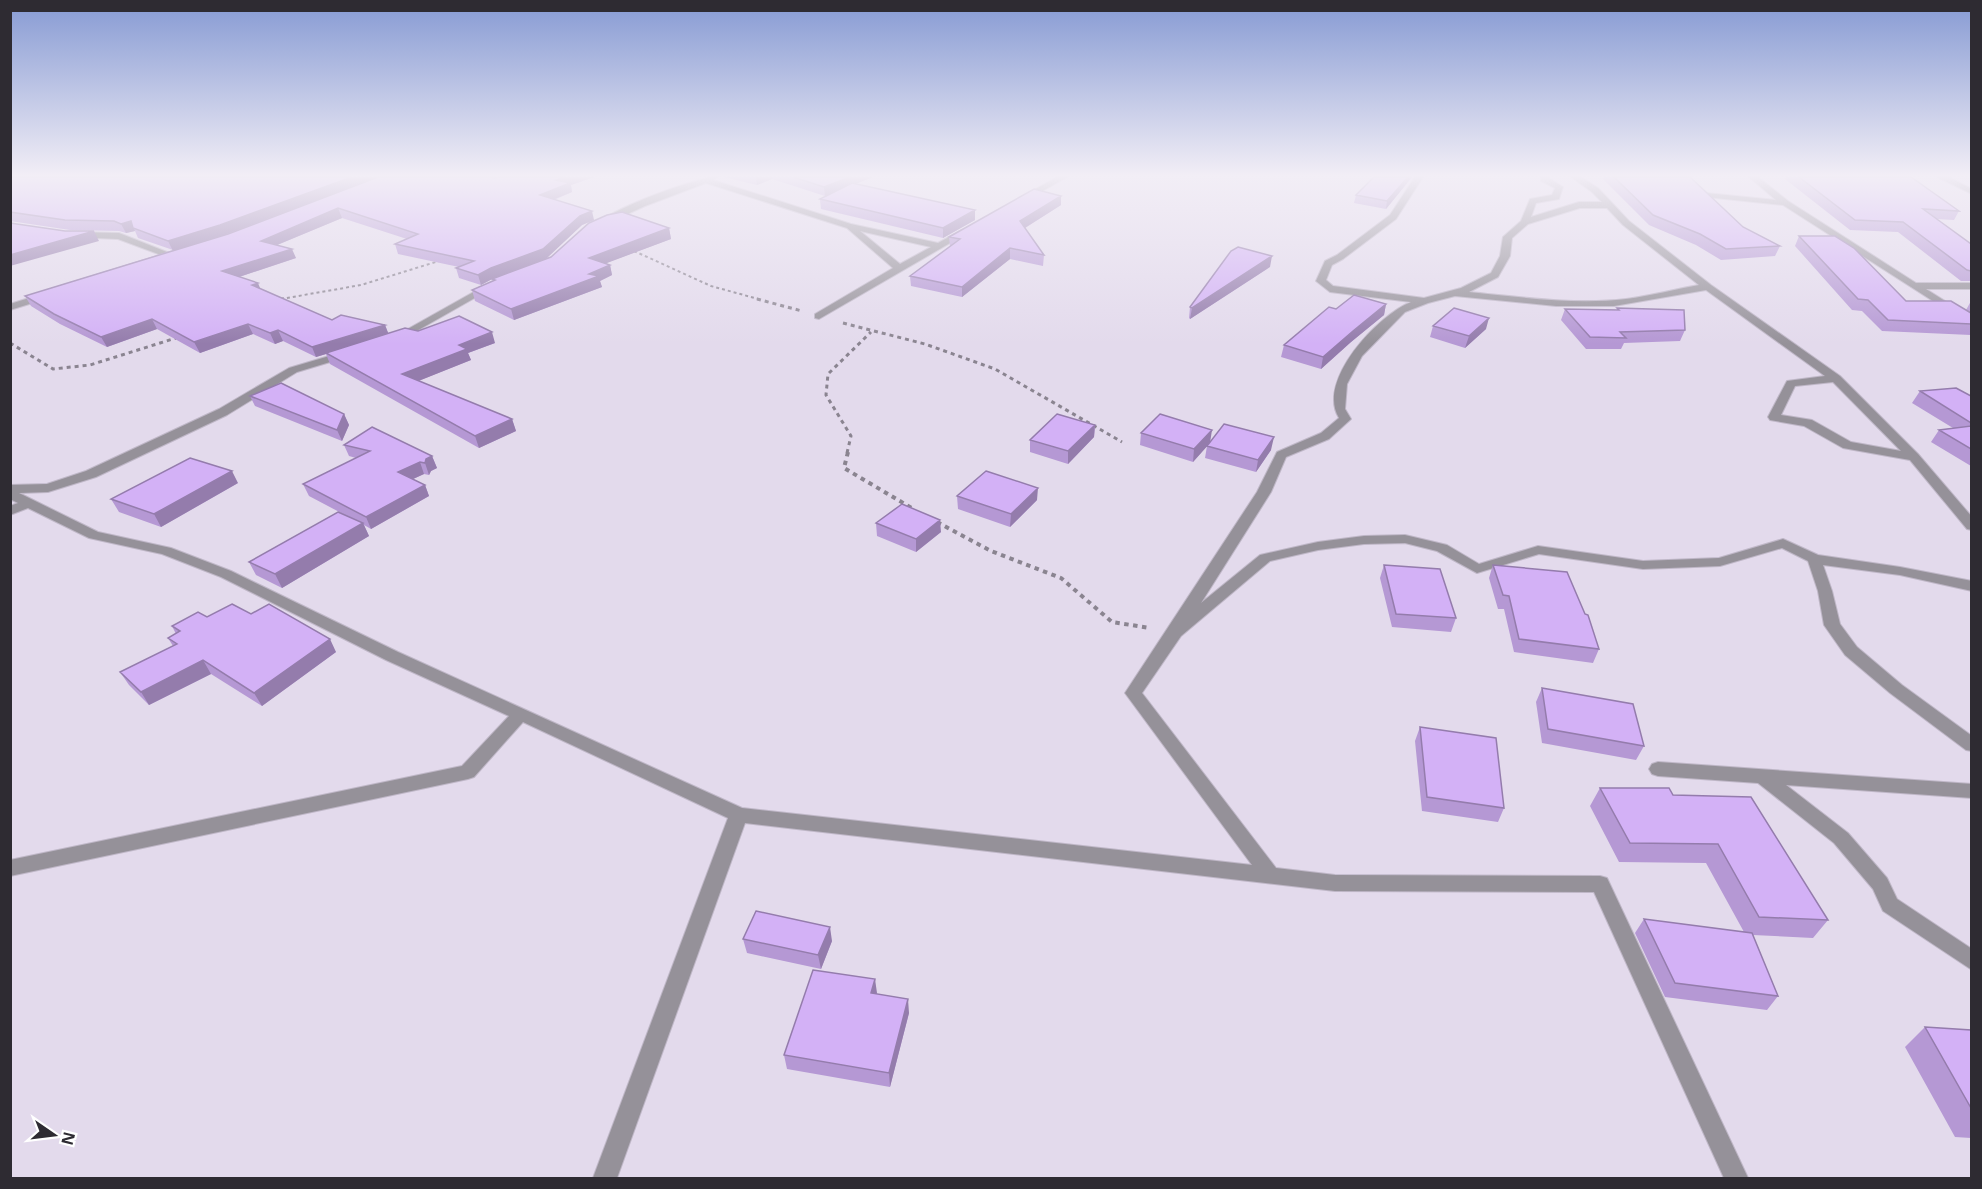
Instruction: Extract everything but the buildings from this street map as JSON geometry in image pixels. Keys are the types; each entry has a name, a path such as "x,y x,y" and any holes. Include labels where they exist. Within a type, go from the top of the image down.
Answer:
{"street":[{"path":"857,232 899,268"},
{"path":"879,232 940,246"},
{"path":"819,316 964,232"},
{"path":"1372,232 1340,257 1328,263 1321,281 1330,289 1424,301"},
{"path":"1271,876 1133,693 1175,632 1264,492 1281,455 1324,436 1345,419 1339,409 1341,384 1357,354 1401,310 1455,293 1495,274 1505,256 1508,237 1513,232"},
{"path":"1638,232 1708,287 1836,378 1914,457 1971,526"},
{"path":"1831,232 1971,323"},
{"path":"70,235 118,236 172,256"},
{"path":"150,262 182,253"},
{"path":"379,344 401,337 498,282"},
{"path":"1915,286 1971,286"},
{"path":"1455,293 1526,301 1613,303 1650,300 1708,287"},
{"path":"10,307 54,293"},
{"path":"10,491 48,488 91,474 223,412 293,370 358,350"},
{"path":"1836,378 1791,383 1774,417 1808,423 1847,445 1914,457"},
{"path":"10,491 28,503 94,535 166,551 226,574 392,656 739,815 1335,883 1599,884 1736,1179"},
{"path":"10,511 28,503"},
{"path":"1175,632 1265,558 1318,546 1364,540 1406,539 1442,548 1477,569 1538,550 1643,564 1720,562 1783,543 1814,559 1900,571 1971,586"},
{"path":"1814,559 1825,591 1832,625 1851,651 1896,689 1971,745"},
{"path":"10,868 468,772 521,714"},
{"path":"1658,769 1971,791"},
{"path":"1763,777 1841,838 1880,884 1890,905 1971,962"},
{"path":"605,1179 739,815"}],"path":[{"path":"627,248 711,286 871,332 925,344 994,369 1122,442"},
{"path":"277,300 322,294 420,269 440,261"},
{"path":"871,332 828,374 826,395 851,436 844,468 921,513"},
{"path":"10,343 52,369 90,365 186,334"},
{"path":"931,518 991,551 1061,578 1112,622 1175,632"}]}
